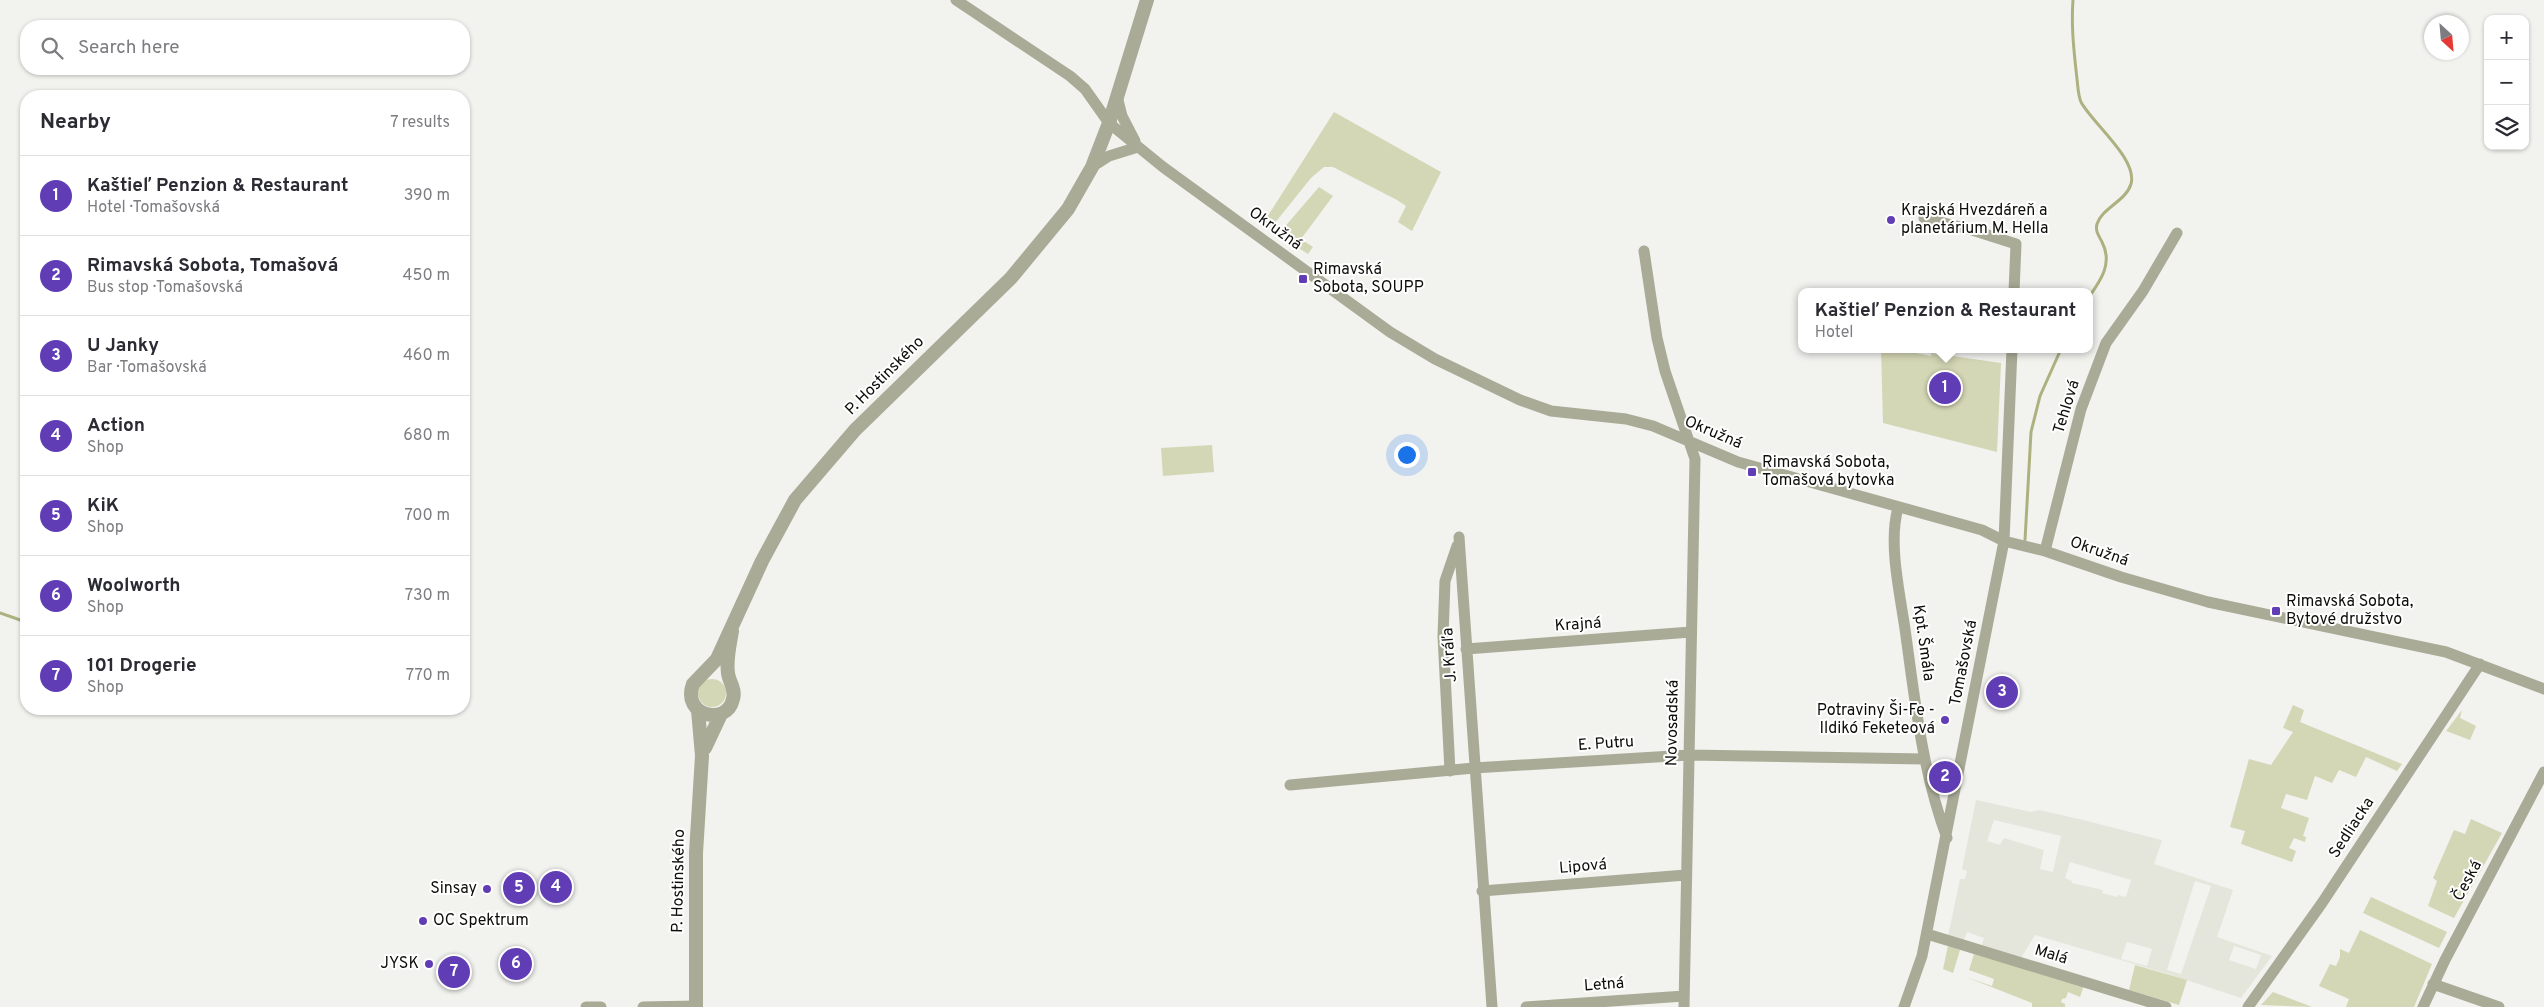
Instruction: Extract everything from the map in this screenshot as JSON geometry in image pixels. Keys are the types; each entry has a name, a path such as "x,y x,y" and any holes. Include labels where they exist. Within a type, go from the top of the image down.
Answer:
{"street":[{"name":"Okružná","path":"956,0 1070,76 1085,89 1109,123 1138,147 1278,252 1390,332 1435,359 1520,400 1551,411 1626,419 1688,440 1738,462 1982,530 2004,541 2046,551 2121,577 2208,602 2446,652 2544,689"},
{"name":"P. Hostinského","path":"696,1006 696,853 702,756 698,710 692,701 691,689 699,676 705,673 717,659 732,631 750,587 794,500 855,430 1029,258 1068,209 1092,167 1109,123 1147,0"},
{"name":"Okružná","path":"1117,95 1122,116 1138,147"},
{"path":"1092,167 1109,156 1138,147"},
{"path":"1924,218 1972,230 2016,244 2014,288"},
{"name":"Tehlová","path":"2046,551 2081,409 2106,343 2143,291 2177,233"},
{"name":"Novosadská","path":"1644,251 1657,338 1665,371 1695,459 1684,1002"},
{"name":"Tomašovská","path":"1904,1007 1915,980 1927,934 2004,541 2012,353"},
{"name":"Kpt. Šmála","path":"1898,508 1895,525 1899,590 1924,758 1936,809 1947,839"},
{"name":"J. Kráľa","path":"1450,771 1444,636 1445,581 1459,537 1482,891 1492,1007"},
{"name":"P. Hostinského","path":"702,756 721,714 727,709 734,698 734,691 729,680 728,662 732,631"},
{"name":"Krajná","path":"1466,649 1691,632"},
{"name":"Sedliacka","path":"2248,1007 2322,903 2480,664"},
{"path":"705,673 718,672 729,680"},
{"path":"698,710 708,715 721,714"},
{"name":"E. Putru","path":"1290,785 1474,768 1689,755 1924,758"},
{"name":"Česká","path":"2423,1007 2433,984 2544,772"},
{"name":"Lipová","path":"1482,891 1686,875"},
{"name":"Malá","path":"1927,934 2166,1007"},
{"path":"2433,984 2499,1007"},
{"name":"Letná","path":"1526,1007 1684,1002"},
{"path":"643,1007 696,1006"},
{"path":"586,1007 601,1007"}],"shaded area":[{"path":"1976,800 2031,812 2039,810 2162,840 2154,864 2233,890 2217,937 2272,956 2241,998 2165,973 2035,935 2021,958 1982,945 1984,938 1967,932 1964,940 1948,936 1960,879 1965,879 1967,871 1962,869","holes":["1994,820 2061,836 2053,872 2040,869 2044,850 2004,838 2000,845 1987,841","2070,862 2131,880 2126,897 2118,895 2117,897 2102,893 2103,890 2072,883 2072,881 2065,878","2195,881 2211,886 2181,974 2167,970","2127,942 2152,949 2147,966 2121,959","2234,946 2261,955 2256,969 2229,960"]}],"green space":[{"path":"1334,112 1441,172 1412,231 1398,222 1406,206 1333,167 1324,167 1311,178 1270,229 1262,225"},
{"path":"1319,187 1333,196 1301,239 1313,247 1308,254 1281,237 1282,230"},
{"path":"1881,353 1916,353 1931,356 1931,353 2001,363 1997,452 1883,423"},
{"path":"1212,445 1214,472 1163,476 1161,448"},
{"path":"712,679 722,683 726,693 722,703 712,707 702,703 698,693 702,683"},
{"path":"2293,705 2304,710 2300,722 2402,764 2397,771 2366,757 2356,777 2339,770 2332,783 2315,776 2307,800 2286,794 2281,808 2309,818 2303,836 2306,837 2305,842 2294,838 2289,848 2296,851 2292,862 2241,844 2245,831 2230,827 2249,759 2271,765 2293,732 2283,728"},
{"path":"2462,710 2460,718 2476,726 2470,740 2446,731"},
{"path":"2471,819 2502,833 2454,918 2428,906 2437,881 2433,878 2454,830 2465,834"},
{"path":"2371,897 2447,932 2439,948 2363,913"},
{"path":"2360,930 2432,964 2414,1007 2346,1007 2349,999 2319,986 2330,964 2336,966 2340,957 2340,949 2349,953"},
{"path":"1948,946 1960,950 1953,973 1943,969"},
{"path":"1974,954 2084,985 2080,997 2068,992 2066,998 2062,999 2061,1002 2065,1004 2065,1007 2032,1007 2032,1003 1966,977 1992,986 1994,979 1969,970"},
{"path":"2135,965 2187,980 2179,1005 2129,990"},
{"path":"2273,992 2307,1005 2312,1007 2261,1005"}],"waterway":[{"path":"2073,0 2073,40 2080,99 2087,111 2121,153 2128,164 2131,174 2131,184 2128,190 2104,213 2097,224 2097,231 2105,250 2106,264 2101,278 2093,291"},
{"path":"2025,540 2031,432 2040,396 2059,353"},
{"path":"0,613 20,620"}],"place":[{"name":"Krajská Hvezdáreň a planetárium M. Hella","path":"1891,220"},
{"name":"Rimavská Sobota, SOUPP","path":"1303,279"},
{"name":"Kaštieľ Penzion & Restaurant","path":"1945,388"},
{"name":"Rimavská Sobota, Tomašová bytovka","path":"1752,472"},
{"name":"Rimavská Sobota, Bytové družstvo","path":"2276,611"},
{"name":"U Janky","path":"2002,692"},
{"name":"Potraviny Ši-Fe - Ildikó Feketeová","path":"1945,720"},
{"name":"Rimavská Sobota, Tomašová","path":"1945,777"},
{"name":"Action","path":"556,887"},
{"name":"KiK","path":"519,888"},
{"name":"Sinsay","path":"487,889"},
{"name":"OC Spektrum","path":"423,921"},
{"name":"JYSK","path":"429,964"},
{"name":"Woolworth","path":"516,964"},
{"name":"101 Drogerie","path":"454,972"}]}
